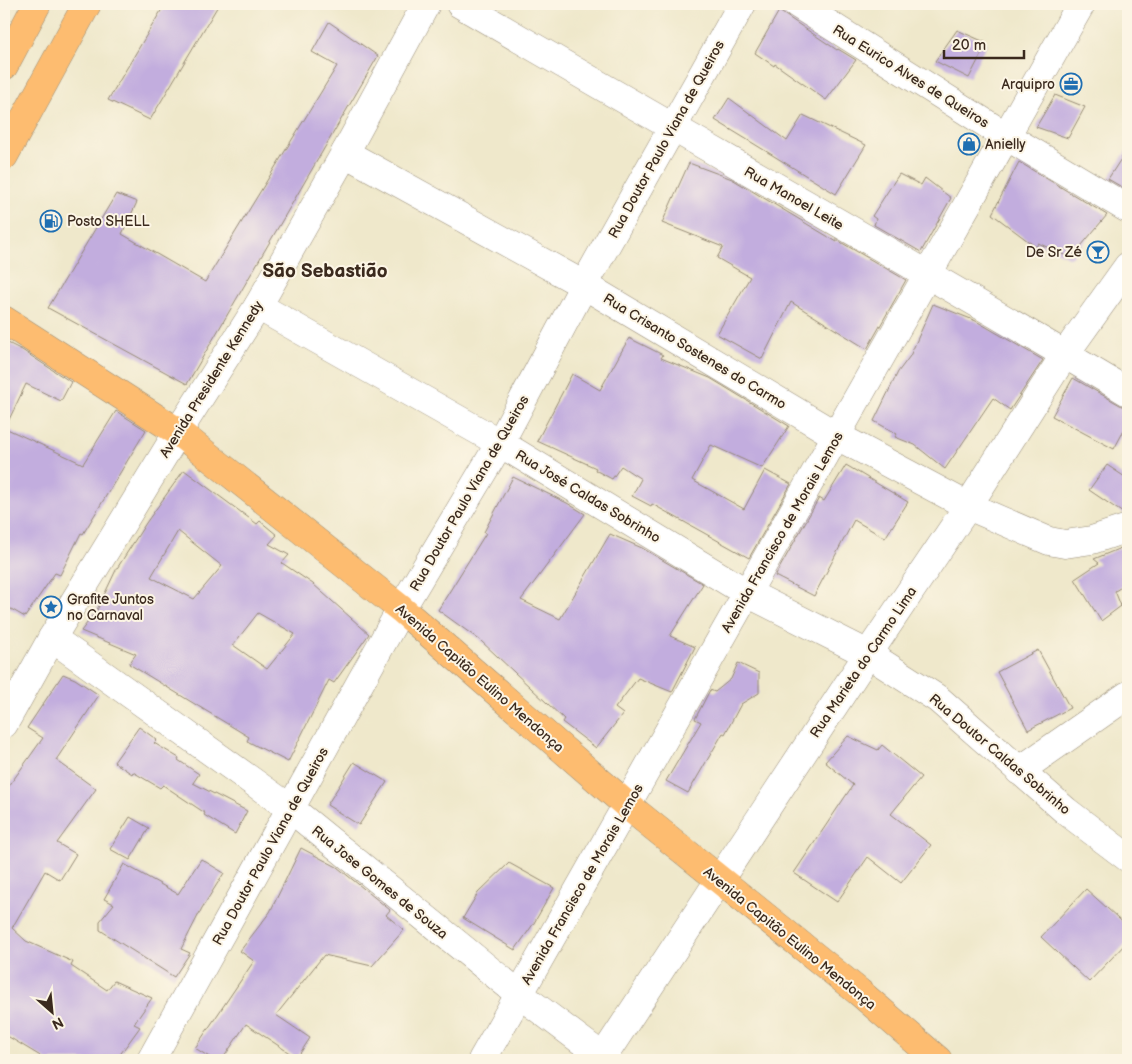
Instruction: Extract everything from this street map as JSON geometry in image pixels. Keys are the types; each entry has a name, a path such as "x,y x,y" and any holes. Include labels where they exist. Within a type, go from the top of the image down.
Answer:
{"main road":[{"path":"4,66 37,4"},
{"path":"4,156 87,4"},
{"name":"Avenida Capitão Eulino Mendonça","path":"4,320 178,432 401,610 628,806 859,992 938,1060"}],"street":[{"name":"Avenida Presidente Kennedy","path":"4,724 52,638 178,432 258,306 345,153 426,4"},
{"name":"Rua Manoel Leite","path":"460,4 1128,392"},
{"name":"Rua Doutor Paulo Viana de Queiros","path":"151,1060 401,610 500,443 584,285 742,4"},
{"name":"Rua Eurico Alves de Queiros","path":"796,4 1006,136 1128,209"},
{"name":"Avenida Francisco de Morais Lemos","path":"482,1060 628,806 747,592 1081,4"},
{"name":"Rua Crisanto Sostenes do Carmo","path":"345,153 584,285 837,436 968,506 1049,541 1065,544 1080,543 1128,528"},
{"name":"Rua Marieta do Carmo Lima","path":"604,1059 719,880 968,506 1065,354 1128,266"},
{"name":"Rua José Caldas Sobrinho","path":"258,306 500,443 747,592 868,654"},
{"name":"Rua Jose Gomes de Souza","path":"52,638 291,809 519,994 604,1059"},
{"name":"Rua Doutor Caldas Sobrinho","path":"868,654 938,700 1066,811 1128,858"},
{"path":"1019,771 1128,695"}],"building":[{"path":"165,4 219,4 150,120 108,100"},
{"path":"779,11 837,50 856,60 826,100 775,64 774,66 755,53"},
{"path":"329,22 378,56 187,384 48,308 116,194 137,202 122,234 205,282 337,66 312,52"},
{"path":"957,30 987,43 969,78 935,61"},
{"path":"1055,95 1085,107 1068,138 1036,127"},
{"path":"729,98 787,141 803,115 866,145 836,194 715,120"},
{"path":"1128,148 1128,189 1127,190 1108,179"},
{"path":"1019,162 1107,215 1071,258 1038,243 1036,247 992,214"},
{"path":"689,163 732,179 837,242 837,240 906,280 867,349 791,302 762,359 717,334 750,277 717,258 723,247 662,223"},
{"path":"899,174 921,185 925,178 951,198 921,252 874,225 876,219 872,216"},
{"path":"933,304 976,321 1043,360 1010,410 993,398 945,469 915,445 895,437 897,434 874,421 898,372 910,356"},
{"path":"629,338 663,355 661,358 710,378 789,426 762,468 711,445 692,480 744,509 765,470 791,484 749,558 652,504 651,506 632,496 641,479 621,466 612,479 595,470 596,468 537,441 572,374 600,390"},
{"path":"8,343 71,382 61,401 26,384 5,428 83,464 116,411 146,430 83,534 81,533 60,575 55,573 25,617 4,605 4,365"},
{"path":"1073,378 1128,408 1128,423 1114,449 1052,416"},
{"path":"846,465 908,502 885,538 854,520 814,596 775,576 819,498 824,501"},
{"path":"1107,465 1128,479 1128,513 1123,513 1089,490"},
{"path":"184,470 257,524 260,521 277,535 269,544 289,555 282,563 313,584 369,634 334,683 329,680 288,762 247,741 249,737 129,664 136,654 81,631 97,610 116,570 146,523","holes":["178,531 222,566 194,599 151,577","258,613 295,634 267,669 233,645"]},
{"path":"513,477 567,503 585,514 521,600 560,619 610,534 642,548 703,584 670,636 695,647 672,692 638,678 615,708 623,714 596,748 562,722 564,719 481,641 438,610 486,533 484,532"},
{"path":"1128,545 1128,583 1115,591 1121,606 1101,621 1075,579 1099,563 1094,559"},
{"path":"1038,650 1070,708 1028,730 997,672"},
{"path":"738,663 759,673 759,693 741,704 725,734 723,733 688,793 666,781 701,722 695,719 710,690 715,692 731,679"},
{"path":"63,674 75,679 99,695 56,760 96,789 57,843 76,854 60,880 45,871 12,928 26,941 73,962 71,966 107,990 114,981 152,998 134,1024 140,1027 116,1060 47,1060 4,1034 4,793 43,738 27,728"},
{"path":"139,727 157,740 154,743 179,758 178,760 199,774 193,783 247,811 235,834 204,815 205,813 163,785 160,788 133,772 132,774 114,762"},
{"path":"848,736 878,750 882,745 921,777 891,814 931,845 901,883 868,857 837,902 794,873 853,785 825,762"},
{"path":"354,762 387,782 359,825 327,805"},
{"path":"130,817 149,828 130,860 110,849"},
{"path":"301,848 337,867 390,910 386,915 404,930 372,966 324,955 276,1015 310,1038 297,1058 246,1024 222,1060 214,1060 195,1048 254,961 240,951 270,912"},
{"path":"201,859 224,873 202,908 181,949 190,953 174,977 100,930 100,921 114,904 104,899 124,864 178,894"},
{"path":"509,863 554,888 534,923 515,950 463,918 478,893"},
{"path":"1086,889 1128,927 1128,941 1089,982 1041,937"}],"place":[{"name":"Arquipro","path":"1071,84"},
{"name":"Anielly","path":"969,144"},
{"name":"Posto SHELL","path":"51,221"},
{"name":"De Sr Zé","path":"1098,252"},
{"name":"Grafite Juntos no Carnaval","path":"51,607"}],"district":[{"name":"São Sebastião","path":"325,270"}]}
